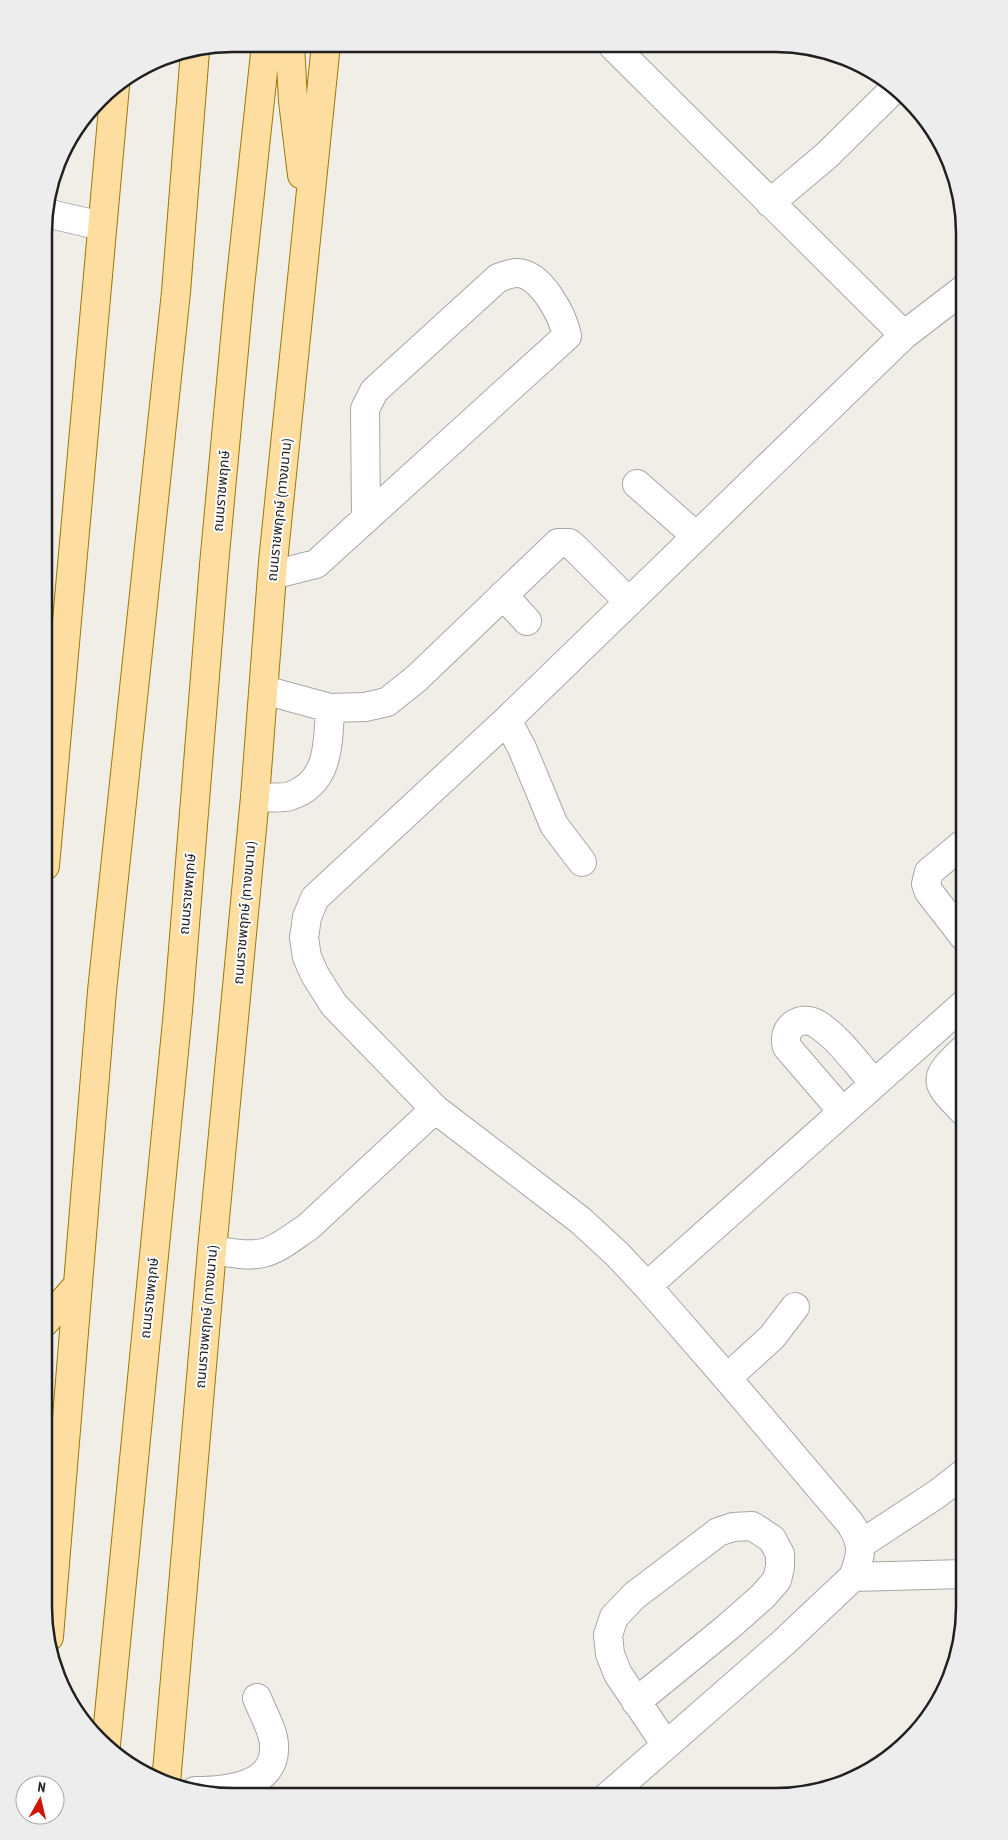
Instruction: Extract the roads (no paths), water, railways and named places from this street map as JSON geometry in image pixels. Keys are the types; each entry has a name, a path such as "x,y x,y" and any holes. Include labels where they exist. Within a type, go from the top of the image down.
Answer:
{"main road":[{"name":"ถนนราชพฤกษ์","path":"107,1737 178,1011 213,575 239,296 265,52"},
{"path":"290,52 293,101 308,228"},
{"name":"ถนนราชพฤกษ์ (ทางขนาน)","path":"167,1775 212,1250 255,797 272,575 325,52"},
{"path":"52,1601 102,991 176,292 195,57"},
{"path":"52,787 114,97"},
{"path":"52,1314 78,1285"}],"street":[{"path":"620,52 904,335"},
{"path":"770,203 826,156 889,93"},
{"path":"54,215 102,226"},
{"path":"272,575 316,564 567,336 565,324 554,304 532,277 517,273 498,278 374,391 365,409 366,518"},
{"path":"617,1788 783,1643 853,1577 861,1544 850,1523 727,1378 617,1254 580,1220 435,1109 334,1005 315,975 307,957 304,938 307,917 314,898 507,720 904,335 956,295"},
{"path":"637,484 696,536"},
{"path":"264,690 330,708 366,708 387,702 417,678 558,542 569,543 629,602"},
{"path":"504,595 527,620"},
{"path":"255,797 289,796 304,789 319,776 326,755 330,708"},
{"path":"507,720 522,748 554,826 582,862"},
{"path":"956,849 929,872 926,884 929,892 956,927"},
{"path":"647,1286 842,1110 956,1011"},
{"path":"842,1110 788,1047 785,1040 787,1032 794,1024 804,1021 815,1023 828,1032 874,1083"},
{"path":"956,1057 945,1067 940,1078 942,1090 956,1104"},
{"path":"212,1250 244,1254 264,1252 284,1243 308,1227 435,1109"},
{"path":"727,1378 772,1337 795,1307"},
{"path":"861,1544 937,1494 956,1479"},
{"path":"636,1702 728,1627 778,1580 780,1554 772,1539 752,1526 732,1527 718,1532 634,1596 614,1617 608,1635 610,1654 618,1674 636,1702 666,1745"},
{"path":"853,1577 956,1574"},
{"path":"234,1788 267,1773 273,1758 275,1744 257,1698"}]}
